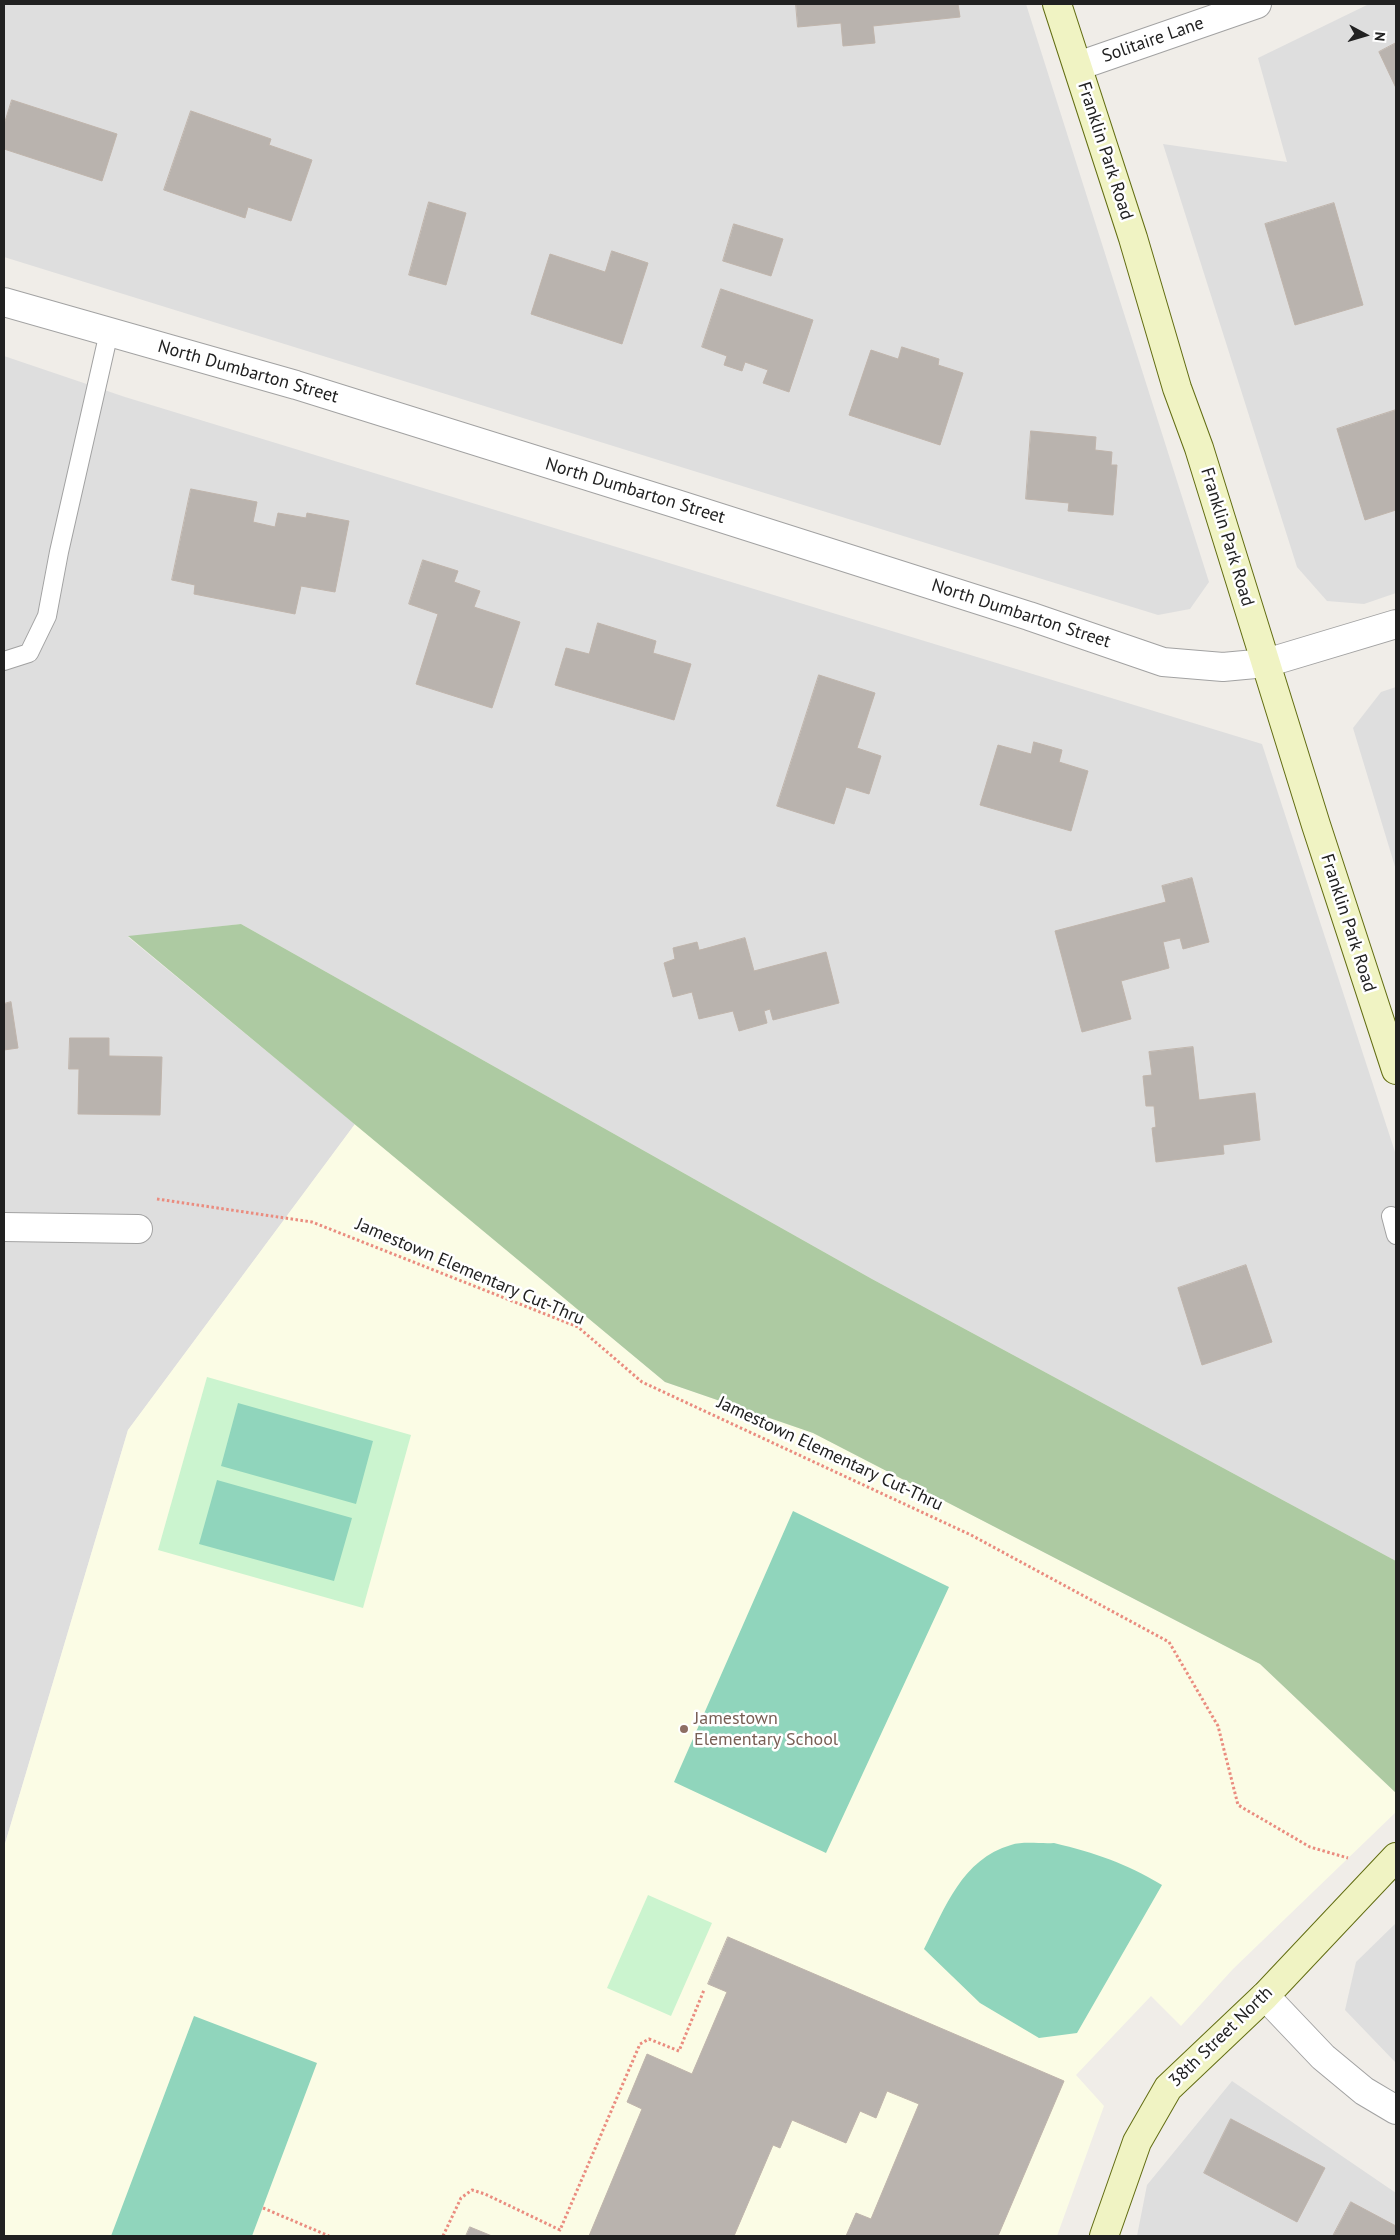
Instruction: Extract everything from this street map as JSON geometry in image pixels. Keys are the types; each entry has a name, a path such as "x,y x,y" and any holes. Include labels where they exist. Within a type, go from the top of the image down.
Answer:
{"street":[{"name":"Franklin Park Road","path":"1058,4 1133,238 1177,388 1199,448 1316,825 1396,1070"},
{"name":"Solitaire Lane","path":"1078,66 1257,4"},
{"name":"North Dumbarton Street","path":"4,302 296,385 1029,616 1164,662 1223,667 1266,663 1396,624"},
{"path":"4,1227 138,1229"},
{"name":"38th Street North","path":"1104,2236 1137,2142 1168,2088 1265,1996 1390,1862"},
{"path":"1265,1996 1323,2057 1364,2091 1396,2110"}],"lane":[{"path":"4,661 29,653 47,616 58,552 108,332"},
{"path":"1391,1216 1396,1235"}],"path":[{"name":"Jamestown Elementary Cut-Thru","path":"157,1199 312,1222 578,1327 642,1382 971,1535 1169,1642 1218,1726 1238,1805 1310,1846 1390,1862"},
{"path":"443,2236 461,2198 472,2190 485,2194 560,2230 640,2044 649,2039 679,2052 704,1990"},
{"path":"263,2208 329,2236"}],"shaded area":[{"path":"4,4 1026,4 1209,582 1190,609 1158,615 4,257"},
{"path":"1369,4 1396,4 1396,593 1364,604 1327,601 1297,567 1163,144 1287,162 1258,58"},
{"path":"4,356 125,397 1262,744 1396,1155 1396,1561 872,1279 241,924 128,937 355,1124 128,1430 4,1847"},
{"path":"1396,687 1396,870 1353,728 1381,692"},
{"name":"Jamestown Elementary School","path":"355,1124 665,1382 813,1433 1260,1664 1396,1793 1396,1812 1233,1969 1181,2026 1151,1996 1076,2075 1104,2106 1057,2236 4,2236 4,1847 128,1430"},
{"path":"1396,1923 1396,2063 1345,2010 1356,1962"},
{"path":"1232,2081 1396,2193 1396,2236 1137,2236 1147,2185"}],"green space":[{"path":"241,924 872,1279 1396,1561 1396,1793 1260,1664 813,1433 665,1382 128,936"},
{"path":"207,1377 411,1435 363,1608 158,1550"},
{"path":"238,1403 373,1441 356,1504 221,1466"},
{"path":"217,1480 352,1518 334,1581 199,1544"},
{"path":"793,1511 949,1587 826,1853 674,1782"},
{"path":"1054,1843 1110,1860 1162,1885 1077,2033 1039,2038 980,2003 924,1949 957,1887 967,1873 980,1861 994,1852 1011,1845"},
{"path":"648,1895 712,1923 671,2016 607,1988"},
{"path":"194,2016 317,2063 252,2236 111,2236"}],"building":[{"path":"796,4 958,4 960,17 873,26 875,43 843,46 841,23 798,27"},
{"path":"1396,43 1396,88 1379,52"},
{"path":"12,100 117,134 102,181 4,149 4,125"},
{"path":"191,111 271,139 269,145 312,160 291,221 248,207 245,218 164,190"},
{"path":"429,202 466,213 446,285 409,275"},
{"path":"1334,203 1363,305 1295,325 1265,224"},
{"path":"734,224 783,239 771,276 723,261"},
{"path":"612,251 648,263 622,344 531,314 550,254 605,272"},
{"path":"721,289 813,320 789,392 763,383 768,370 745,362 742,371 724,365 727,356 702,347"},
{"path":"902,347 939,359 938,365 963,373 940,445 849,415 871,350 898,359"},
{"path":"1396,410 1396,510 1365,520 1337,429"},
{"path":"1031,431 1096,437 1095,450 1112,452 1111,465 1117,465 1113,515 1068,511 1069,503 1026,499"},
{"path":"191,489 257,502 253,522 275,527 278,513 306,518 307,513 349,521 335,592 301,586 295,614 194,594 195,585 172,580"},
{"path":"423,560 458,571 454,582 480,591 474,607 520,622 492,708 416,684 438,614 409,604"},
{"path":"598,623 656,641 653,653 691,664 674,720 555,685 566,648 589,654"},
{"path":"819,675 875,693 857,748 881,756 869,794 846,787 834,824 777,806"},
{"path":"1034,742 1062,750 1059,762 1088,771 1071,831 980,805 998,745 1031,754"},
{"path":"1192,878 1209,942 1183,949 1180,938 1163,942 1169,968 1121,981 1131,1019 1082,1032 1055,931 1166,902 1162,886"},
{"path":"745,938 754,971 826,952 839,1003 773,1020 770,1009 764,1011 767,1023 739,1031 733,1011 699,1019 692,992 673,997 664,963 675,959 673,948 697,942 699,950"},
{"path":"11,1002 18,1048 4,1050 4,1004"},
{"path":"70,1038 109,1038 109,1056 162,1057 160,1115 78,1114 79,1069 69,1069"},
{"path":"1193,1047 1199,1100 1255,1093 1260,1140 1223,1145 1224,1154 1156,1162 1152,1128 1156,1127 1154,1106 1146,1106 1143,1076 1152,1075 1149,1052"},
{"path":"1246,1265 1272,1342 1202,1365 1178,1288"},
{"path":"728,1937 1064,2081 998,2236 846,2236 856,2213 871,2219 919,2104 887,2091 876,2118 860,2111 846,2143 792,2120 780,2148 773,2145 734,2236 589,2236 642,2109 627,2102 647,2054 692,2074 727,1992 708,1984"},
{"path":"1231,2119 1325,2168 1297,2222 1204,2173"},
{"path":"1351,2202 1396,2226 1396,2236 1333,2236"},
{"path":"470,2227 492,2236 466,2236"}],"place":[{"name":"Jamestown Elementary School","path":"684,1729"}]}
